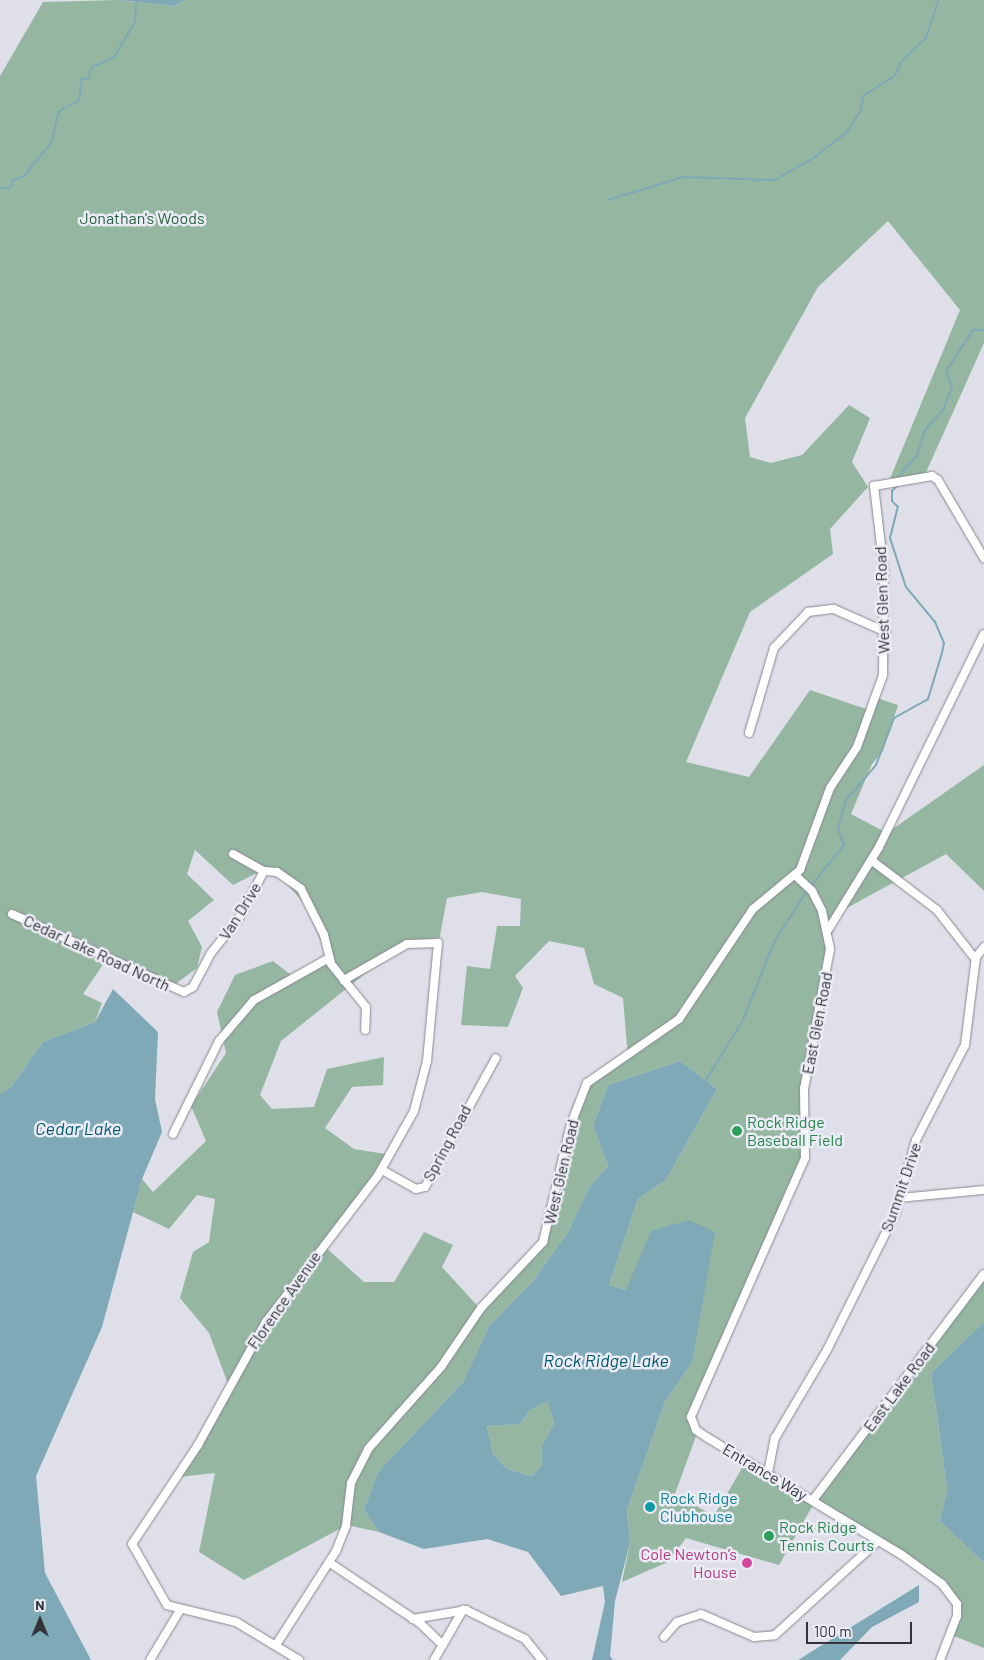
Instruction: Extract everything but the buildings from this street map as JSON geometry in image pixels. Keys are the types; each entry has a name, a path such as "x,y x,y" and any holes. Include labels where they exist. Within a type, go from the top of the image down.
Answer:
{"street":[{"name":"West Glen Road","path":"276,1645 330,1563 346,1526 351,1483 368,1450 441,1367 481,1308 542,1242 572,1124 587,1083 679,1019 753,909 796,876 830,788 868,722 883,675 886,632 874,486 932,476 938,480 984,558"},
{"path":"749,733 774,648 808,612 834,609 886,632"},
{"path":"828,930 871,860 984,634"},
{"path":"233,854 264,871"},
{"path":"871,860 937,910 976,960"},
{"name":"Van Drive","path":"201,970 239,918 264,871 283,874 301,889 324,935 328,958 366,1007 365,1030"},
{"path":"796,876 812,891 828,930"},
{"name":"Cedar Lake Road North","path":"12,914 175,990 190,989 201,970"},
{"name":"East Glen Road","path":"694,1427 691,1417 695,1404 723,1335 805,1158 804,1088 827,974 828,930"},
{"name":"Florence Avenue","path":"299,1660 236,1622 180,1610 160,1597 132,1544 198,1445 266,1322 382,1170 422,1087 438,944 407,944 344,980"},
{"name":"Summit Drive","path":"768,1473 775,1438 827,1350 899,1198 916,1140 965,1045 976,960 984,946"},
{"path":"173,1134 220,1041 254,1000 328,958"},
{"name":"Spring Road","path":"382,1170 416,1189 425,1187 496,1058"},
{"path":"899,1198 984,1190"},
{"name":"East Lake Road","path":"813,1500 984,1274"},
{"name":"Entrance Way","path":"694,1427 878,1541 952,1595 957,1604 955,1630 940,1660"},
{"path":"664,1638 677,1622 701,1614 754,1638 775,1636 878,1541"},
{"path":"330,1563 412,1619 443,1645"},
{"path":"150,1660 180,1610"},
{"path":"412,1619 463,1610 526,1640 542,1660"},
{"path":"434,1660 463,1610"}],"green space":[{"name":"Jonathan's Woods","path":"119,0 173,6 186,0 984,0 984,343 923,479 889,481 960,310 888,221 818,287 745,418 750,457 771,463 802,455 849,405 870,418 852,462 868,487 830,529 833,554 750,612 686,762 749,777 810,690 872,711 877,698 898,705 883,751 872,764 851,814 887,833 984,765 984,891 946,854 834,915 826,993 806,1077 806,1159 690,1418 696,1436 675,1494 714,1516 745,1463 813,1504 984,1278 984,1322 931,1373 947,1489 940,1521 984,1563 984,1648 954,1636 959,1614 944,1583 813,1505 779,1565 686,1538 668,1562 622,1582 630,1543 627,1510 665,1402 692,1363 626,1290 609,1285 638,1199 666,1180 717,1089 680,1061 608,1085 593,1126 608,1166 590,1186 568,1232 533,1281 489,1326 463,1382 378,1472 364,1510 379,1532 347,1525 244,1580 199,1552 215,1473 178,1477 228,1384 209,1333 180,1298 193,1252 209,1242 215,1199 197,1195 169,1229 133,1212 142,1179 153,1192 206,1141 191,1106 226,1053 217,1012 235,975 273,961 291,975 327,955 305,904 273,869 268,867 233,885 195,850 187,874 214,900 188,921 202,947 197,968 174,985 108,957 83,994 102,1003 95,1022 43,1042 10,1088 0,1094 0,76 43,2","holes":["482,892 521,899 520,926 497,926 490,969 467,966 461,1025 508,1027 523,988 515,976 549,941 584,948 594,984 623,998 628,1058 586,1086 548,1233 483,1312 442,1267 453,1245 424,1232 394,1282 364,1282 323,1245 392,1155 354,1149 325,1128 352,1087 383,1085 384,1057 327,1069 314,1107 272,1109 260,1095 281,1041 391,953 439,941 447,898"]},
{"path":"547,1400 554,1423 542,1446 542,1465 532,1476 507,1469 493,1454 487,1426 520,1424 530,1410"}],"water":[{"path":"119,0 186,0 173,6"},
{"name":"Cedar Lake","path":"113,989 158,1032 155,1099 162,1132 142,1179 102,1327 36,1476 45,1573 91,1660 0,1660 0,1094 10,1088 43,1042 95,1022"},
{"name":"Rock Ridge Lake","path":"680,1061 717,1089 666,1180 638,1199 609,1285 626,1290 651,1231 689,1220 715,1232 692,1363 665,1402 627,1510 630,1543 615,1601 610,1656 613,1660 592,1660 605,1602 603,1586 561,1596 528,1552 487,1539 424,1549 379,1532 364,1510 378,1472 463,1382 489,1326 533,1281 568,1232 590,1186 608,1166 593,1126 608,1085","holes":["547,1401 554,1423 542,1446 542,1465 532,1476 507,1469 493,1454 487,1426 520,1424 530,1410"]},
{"path":"984,1322 984,1563 940,1521 947,1489 931,1373"},
{"path":"919,1585 919,1602 872,1627 840,1660 798,1660"}],"waterway":[{"path":"608,200 683,177 775,180 815,157 848,131 861,109 863,96 895,75 901,62 926,38 938,0"},
{"path":"0,188 10,188 13,180 24,176 51,143 59,111 79,100 82,79 88,78 92,67 114,57 135,22 136,4"},
{"path":"898,477 917,455 925,430 943,410 952,388 946,371 973,330 984,330"},
{"path":"811,886 844,845 838,829 846,800 876,765 894,718 928,699 942,653 944,643 935,622 906,587 890,538 898,507 892,501 892,491 897,486"},
{"path":"706,1080 743,1020 774,942 808,889"}],"place":[{"name":"Rock Ridge Baseball Field","path":"737,1131"},
{"name":"Rock Ridge Clubhouse","path":"650,1507"},
{"name":"Rock Ridge Tennis Courts","path":"769,1536"},
{"name":"Cole Newton’s House","path":"747,1563"}]}
